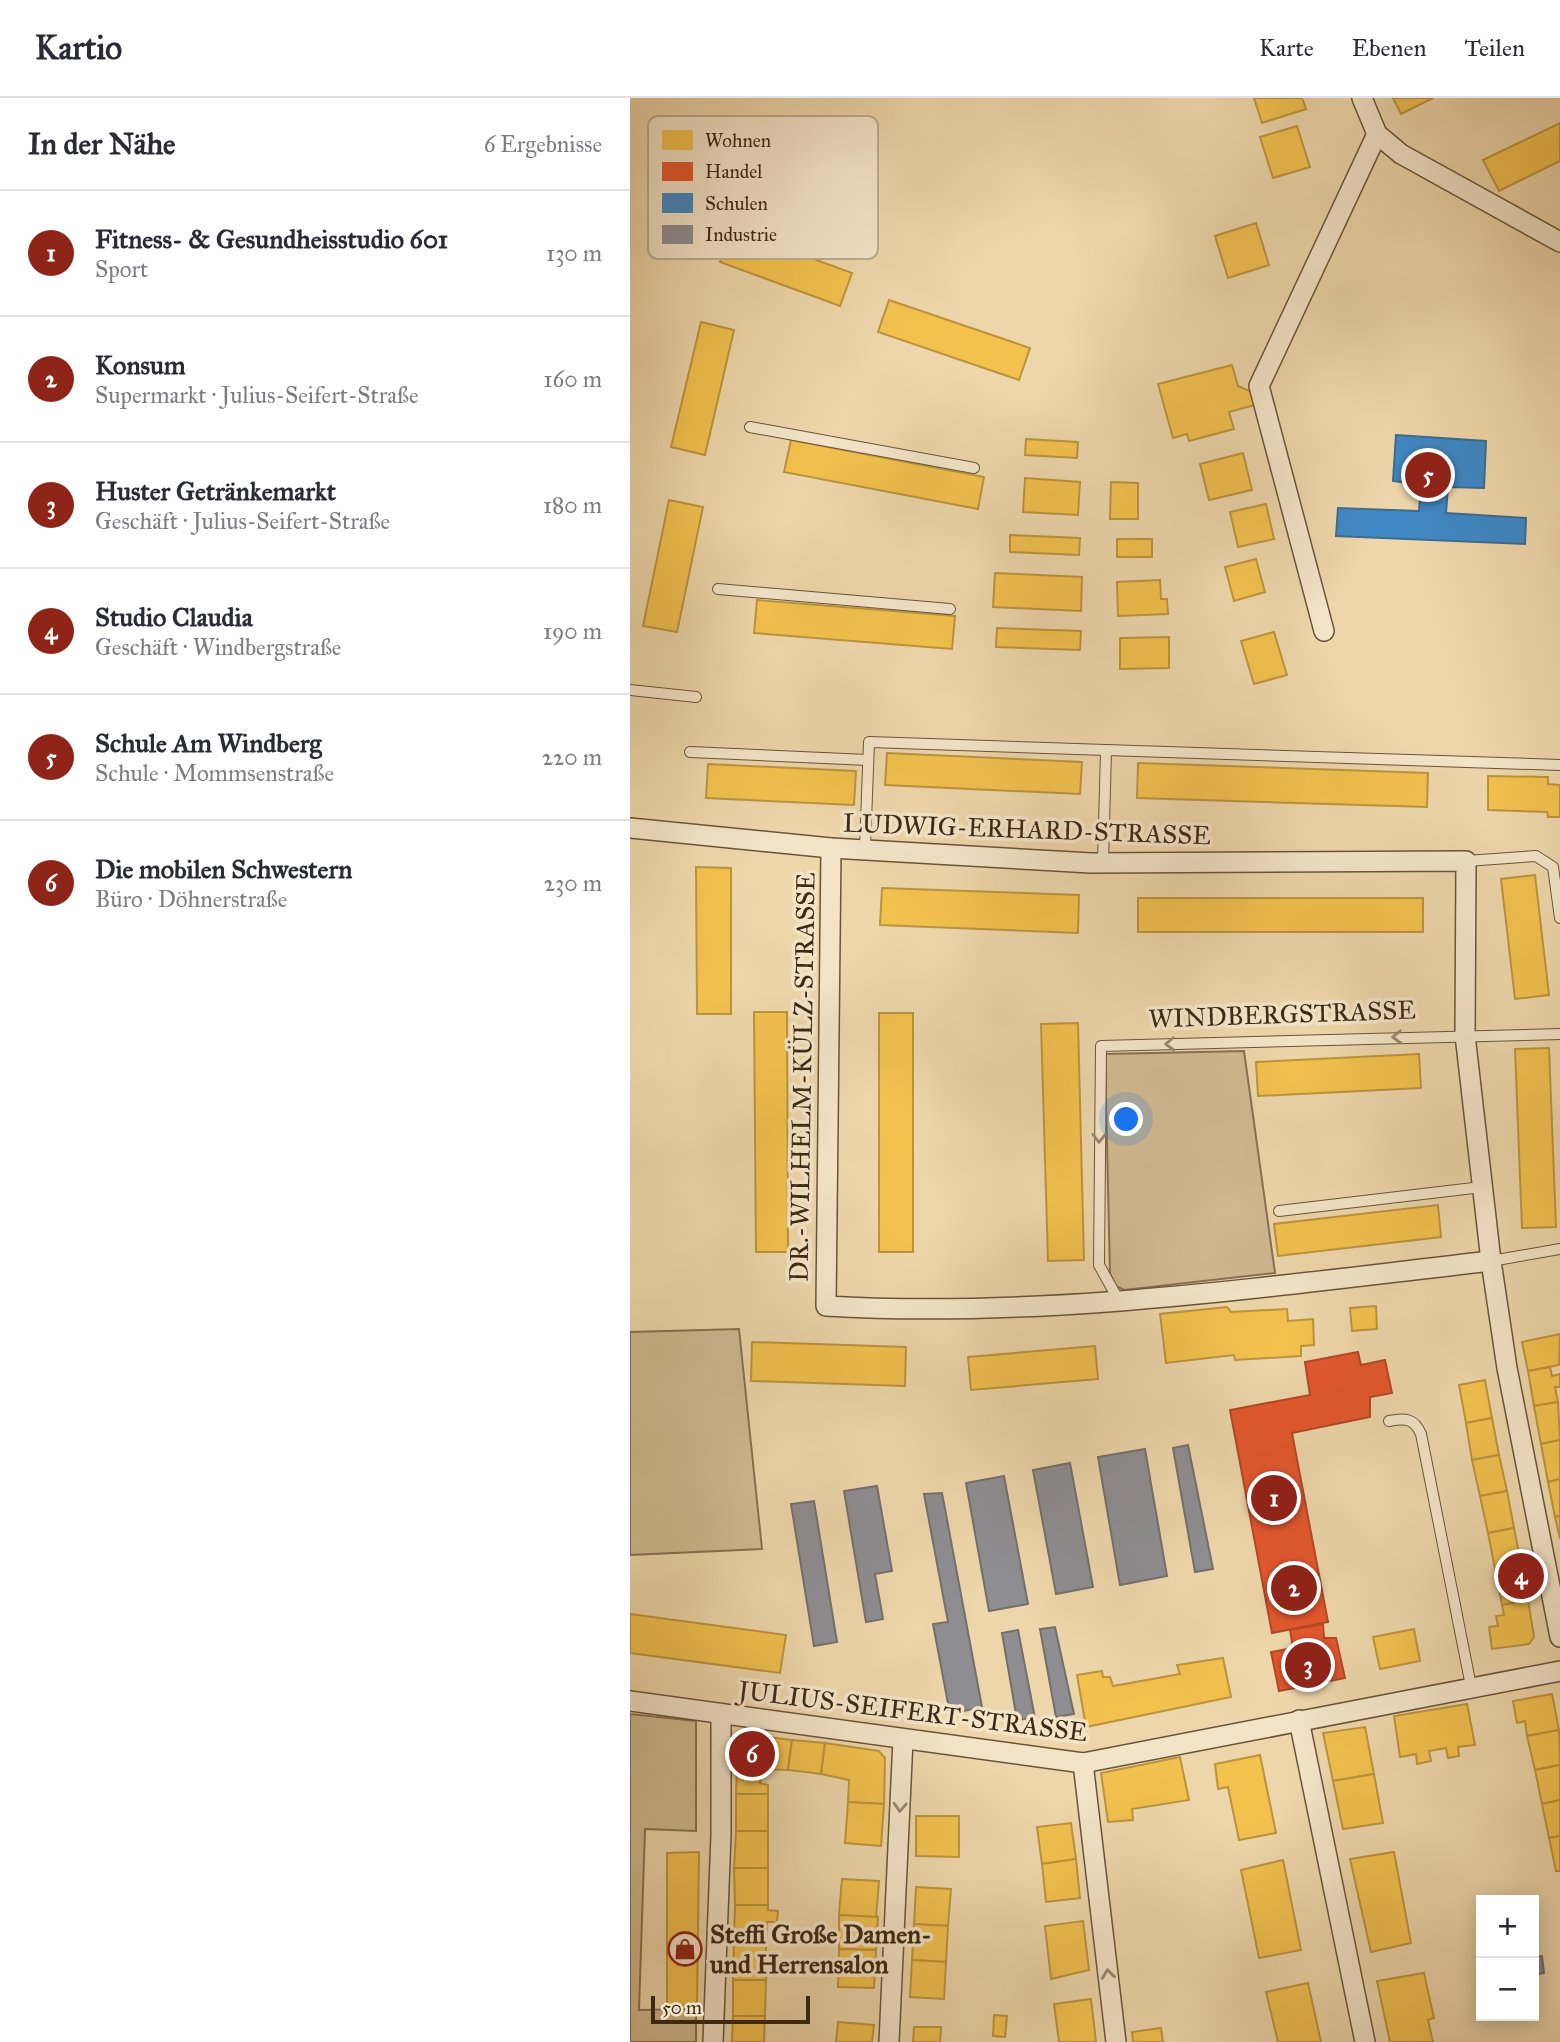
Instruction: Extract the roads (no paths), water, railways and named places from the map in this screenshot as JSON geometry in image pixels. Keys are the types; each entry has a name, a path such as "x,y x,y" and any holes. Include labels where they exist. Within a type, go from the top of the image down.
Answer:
{"street":[{"path":"1362,98 1377,134 1401,154 1560,242"},
{"path":"1324,631 1259,386 1377,134"},
{"name":"LUDWIG-ERHARD-STRASSE","path":"630,828 831,848 1103,863 1465,861"},
{"name":"DR.-WILHELM-KÜLZ-STRASSE","path":"831,848 825,1306 905,1311 1119,1302 1491,1261"},
{"path":"1465,861 1465,1035 1491,1261 1507,1367 1560,1637"},
{"name":"JULIUS-SEIFERT-STRASSE","path":"630,1701 1083,1763 1471,1686 1560,1671"},
{"path":"713,2042 721,1835 721,1714"},
{"path":"1299,1720 1364,2042"},
{"path":"889,2042 903,1739"},
{"path":"1083,1763 1116,2042"}],"lane":[{"path":"750,427 974,468"},
{"path":"718,589 950,609"},
{"path":"630,690 696,697"},
{"path":"865,848 869,742 1560,765"},
{"path":"1103,863 1106,750"},
{"path":"690,752 869,760"},
{"path":"1465,861 1536,856 1553,867 1560,918"},
{"name":"WINDBERGSTRASSE","path":"1119,1302 1099,1265 1101,1046 1560,1034"},
{"path":"1279,1211 1482,1187"},
{"path":"1491,1261 1560,1249"},
{"path":"1389,1421 1409,1419 1416,1423 1421,1434 1471,1686"}],"place":[{"name":"Schule Am Windberg","path":"1428,475"},
{"name":"Fitness- & Gesundheisstudio 601","path":"1274,1498"},
{"name":"Studio Claudia","path":"1521,1576"},
{"name":"Konsum","path":"1294,1588"},
{"name":"Huster Getränkemarkt","path":"1308,1665"},
{"name":"Die mobilen Schwestern","path":"752,1754"},
{"name":"Steffi Große Damen- und Herrensalon","path":"685,1949"}]}
